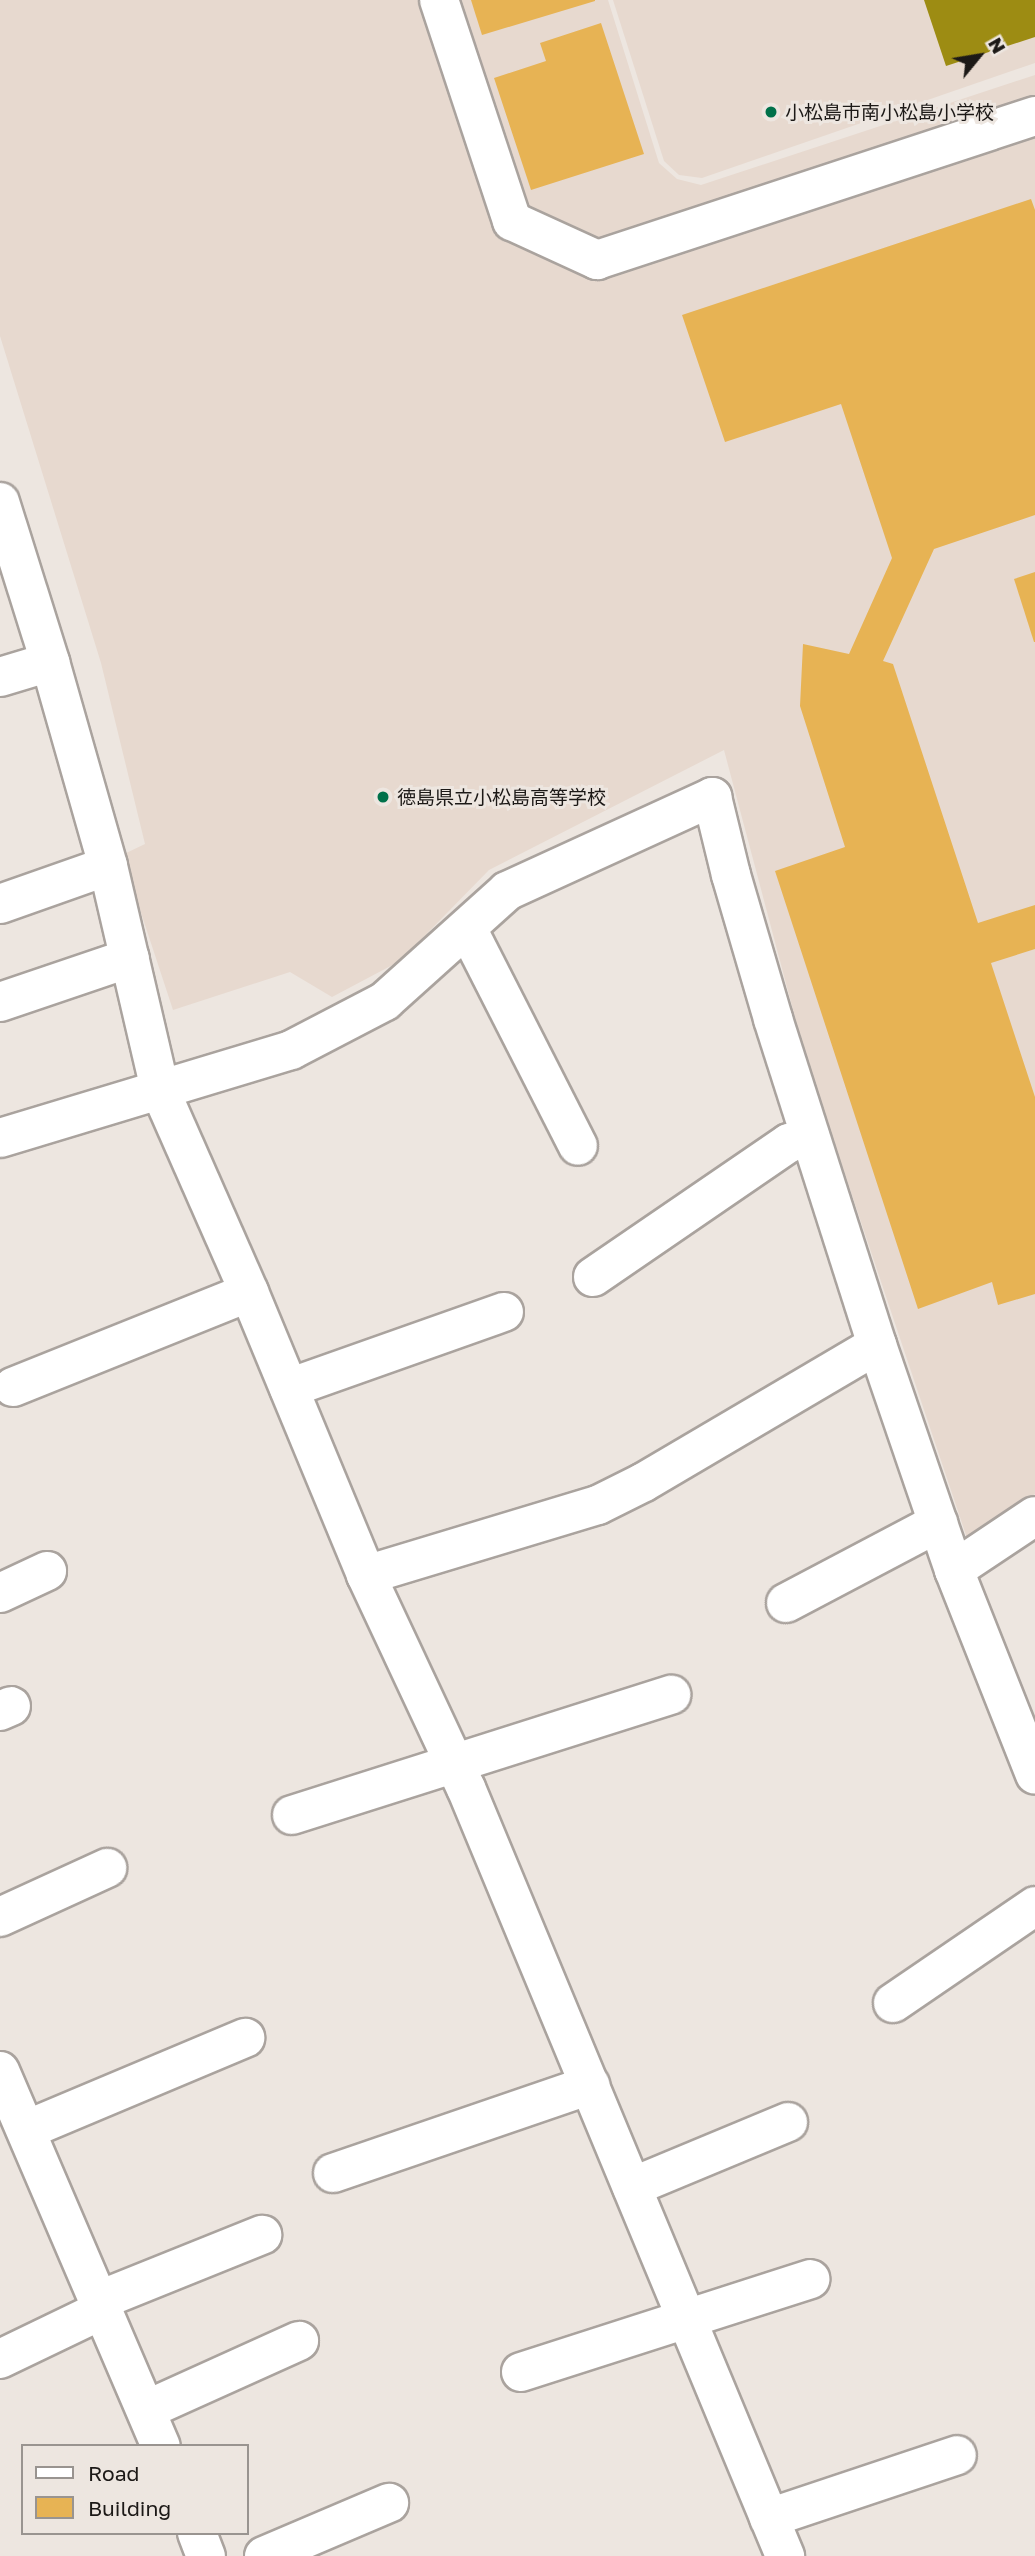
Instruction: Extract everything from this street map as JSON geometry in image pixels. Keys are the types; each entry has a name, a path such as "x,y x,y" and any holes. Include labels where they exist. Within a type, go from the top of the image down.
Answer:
{"street":[{"path":"439,0 512,221 597,260 1035,117"},
{"path":"0,502 50,662 108,866 160,1090 249,1292 366,1575 456,1765 785,2556"},
{"path":"0,677 50,662"},
{"path":"0,1138 291,1050 385,1001 468,930 508,891 712,797 731,875 877,1345 954,1570 1035,1775"},
{"path":"0,904 108,866"},
{"path":"468,930 578,1146"},
{"path":"0,1002 130,958"},
{"path":"593,1277 789,1143 810,1136"},
{"path":"13,1387 249,1292"},
{"path":"289,1388 504,1312"},
{"path":"366,1575 598,1505 644,1482 877,1345"},
{"path":"954,1570 1035,1516"},
{"path":"786,1603 938,1523"},
{"path":"0,1593 47,1571"},
{"path":"292,1815 671,1695"},
{"path":"0,1917 107,1868"},
{"path":"893,2003 1035,1906"},
{"path":"15,2125 245,2038"},
{"path":"0,2071 15,2125 102,2304 160,2444"},
{"path":"332,2174 590,2085"},
{"path":"632,2187 788,2122"},
{"path":"0,2359 102,2304 262,2235"},
{"path":"521,2372 810,2279"},
{"path":"146,2410 299,2340"},
{"path":"769,2518 957,2455"},
{"path":"264,2556 389,2503"},
{"path":"198,2535 206,2556"}],"shaded area":[{"name":"徳島県立小松島高等学校","path":"0,0 608,0 659,163 677,179 701,185 1035,75 1035,1494 967,1538 805,1055 724,750 489,870 400,961 332,997 290,972 173,1010 122,855 145,844 101,663 0,336"},
{"name":"小松島市南小松島小学校","path":"613,0 1035,0 1035,63 702,178 679,175 664,161"},
{"path":"924,0 1035,0 1035,37 946,66"}],"building":[{"path":"471,0 595,0 595,1 482,35"},
{"path":"601,23 644,154 531,190 494,78 546,61 540,43"},
{"path":"1031,199 1035,210 1035,515 934,549 883,661 893,664 978,923 1035,905 1035,949 991,963 1035,1097 1035,1294 998,1305 992,1282 918,1309 775,871 845,847 800,706 803,644 849,654 892,558 841,404 725,442 682,315"},
{"path":"1035,572 1035,642 1034,642 1014,579"}],"place":[{"name":"小松島市南小松島小学校","path":"771,112"},
{"name":"徳島県立小松島高等学校","path":"383,797"}]}
